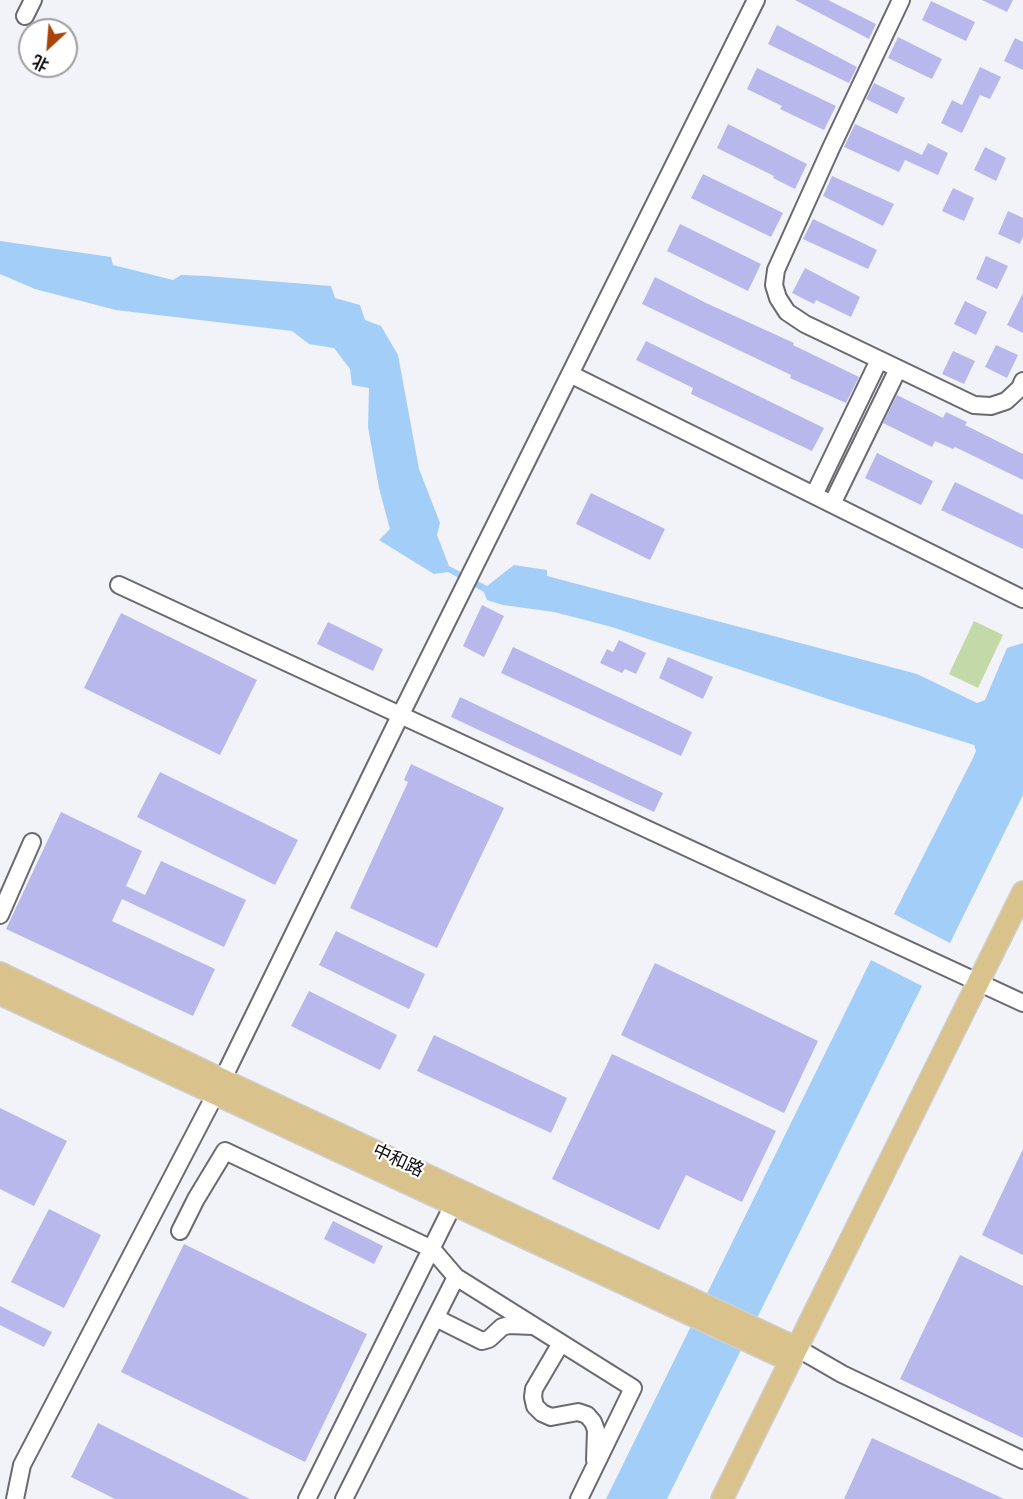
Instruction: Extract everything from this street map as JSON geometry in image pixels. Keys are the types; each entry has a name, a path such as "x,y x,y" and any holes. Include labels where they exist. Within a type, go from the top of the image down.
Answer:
{"main road":[{"path":"722,1499 1023,892"},
{"name":"中和路","path":"0,973 453,1205 794,1354"},
{"name":"中和路","path":"0,994 219,1087 794,1354"}],"street":[{"path":"25,16 33,0"},
{"path":"15,1499 22,1465 219,1087 400,716 756,0"},
{"path":"901,0 776,270 774,285 778,298 787,312 805,324 974,405 991,406 1006,401 1020,388 1023,381"},
{"path":"814,495 879,360"},
{"path":"832,504 898,369"},
{"path":"570,374 1023,598"},
{"path":"119,585 1023,1003"},
{"path":"0,915 32,842"},
{"path":"180,1231 225,1150 432,1249 456,1277 633,1388 579,1499"},
{"path":"307,1499 453,1205"},
{"path":"344,1499 456,1277"},
{"path":"436,1318 482,1341 489,1340 509,1325 534,1326"},
{"path":"561,1342 534,1389 535,1406 542,1413 551,1417 578,1412 587,1415 596,1430 594,1467"},
{"path":"794,1354 842,1374 1023,1460"}],"green space":[{"path":"974,621 1003,635 978,688 949,674"}],"water":[{"path":"0,241 111,257 113,265 173,280 181,275 331,286 335,298 360,305 365,320 381,326 398,355 419,469 440,523 437,535 449,566 487,586 514,565 547,570 547,576 917,674 977,703 985,700 1007,648 1023,643 1023,795 950,943 894,914 973,758 976,751 974,745 612,627 554,612 503,605 487,600 484,592 448,572 434,574 379,540 390,529 379,488 368,427 369,388 352,385 350,369 334,348 309,344 292,331 116,310 35,289 0,274"},
{"path":"871,960 922,986 667,1499 606,1499"}],"building":[{"path":"795,0 828,0 876,24 869,39"},
{"path":"982,0 1013,0 1007,12"},
{"path":"931,1 975,22 966,41 922,20"},
{"path":"777,25 857,67 849,83 768,44"},
{"path":"898,37 942,59 932,79 888,58"},
{"path":"1015,38 1023,42 1023,70 1004,61"},
{"path":"980,67 1001,77 990,99 980,95 962,133 941,123 952,100 962,105"},
{"path":"757,68 836,106 824,130 780,109 782,106 747,89"},
{"path":"874,83 905,98 897,114 866,99"},
{"path":"728,124 807,164 795,189 717,148"},
{"path":"855,124 922,155 928,143 948,153 938,175 905,160 899,172 844,147"},
{"path":"985,147 1006,158 996,181 974,170"},
{"path":"703,174 783,213 771,237 691,198"},
{"path":"832,176 894,204 883,226 823,196"},
{"path":"953,188 974,198 964,221 942,211"},
{"path":"1008,211 1023,218 1023,237 1020,244 998,234"},
{"path":"813,219 877,250 868,269 803,239"},
{"path":"680,224 761,264 748,291 667,251"},
{"path":"986,256 1008,266 997,289 976,279"},
{"path":"805,268 860,297 851,317 816,300 814,304 792,293"},
{"path":"655,277 794,343 793,345 859,377 846,403 790,378 791,375 642,304"},
{"path":"1023,293 1023,333 1007,325"},
{"path":"965,301 987,312 976,335 954,324"},
{"path":"646,341 824,428 812,451 691,394 693,388 636,360"},
{"path":"996,345 1018,355 1007,378 985,367"},
{"path":"953,351 975,361 964,384 942,374"},
{"path":"897,395 943,418 946,412 967,422 965,425 1023,454 1023,480 955,447 953,449 935,441 932,447 883,423"},
{"path":"877,453 933,481 921,505 865,478"},
{"path":"955,482 1023,515 1023,549 941,510"},
{"path":"591,493 665,529 650,560 576,524"},
{"path":"482,605 504,616 484,657 463,646"},
{"path":"121,613 257,680 220,755 84,688"},
{"path":"328,622 383,649 373,671 317,644"},
{"path":"619,640 646,653 636,674 625,669 622,673 600,663 607,649 613,652"},
{"path":"513,647 692,732 681,756 501,673"},
{"path":"668,657 713,677 703,699 659,678"},
{"path":"460,697 663,793 654,812 451,717"},
{"path":"411,764 504,808 437,948 350,908 408,782 404,780"},
{"path":"160,772 298,840 275,885 137,817"},
{"path":"61,812 142,851 126,886 145,895 161,861 246,900 224,947 122,899 112,921 215,969 193,1016 6,929"},
{"path":"336,931 425,974 409,1009 319,965"},
{"path":"655,963 818,1041 784,1113 621,1035"},
{"path":"309,991 397,1035 380,1070 291,1026"},
{"path":"434,1035 567,1098 551,1133 417,1071"},
{"path":"612,1054 776,1131 742,1202 686,1175 659,1230 552,1179"},
{"path":"0,1108 67,1141 34,1206 0,1189"},
{"path":"1023,1149 1023,1255 982,1235"},
{"path":"49,1209 101,1235 64,1308 11,1282"},
{"path":"333,1221 383,1246 374,1264 324,1239"},
{"path":"184,1244 367,1334 305,1462 121,1372"},
{"path":"960,1255 1023,1286 1023,1438 900,1379"},
{"path":"0,1306 52,1332 44,1347 0,1325"},
{"path":"98,1423 250,1499 115,1499 71,1477"},
{"path":"872,1438 1004,1499 844,1499"}]}
